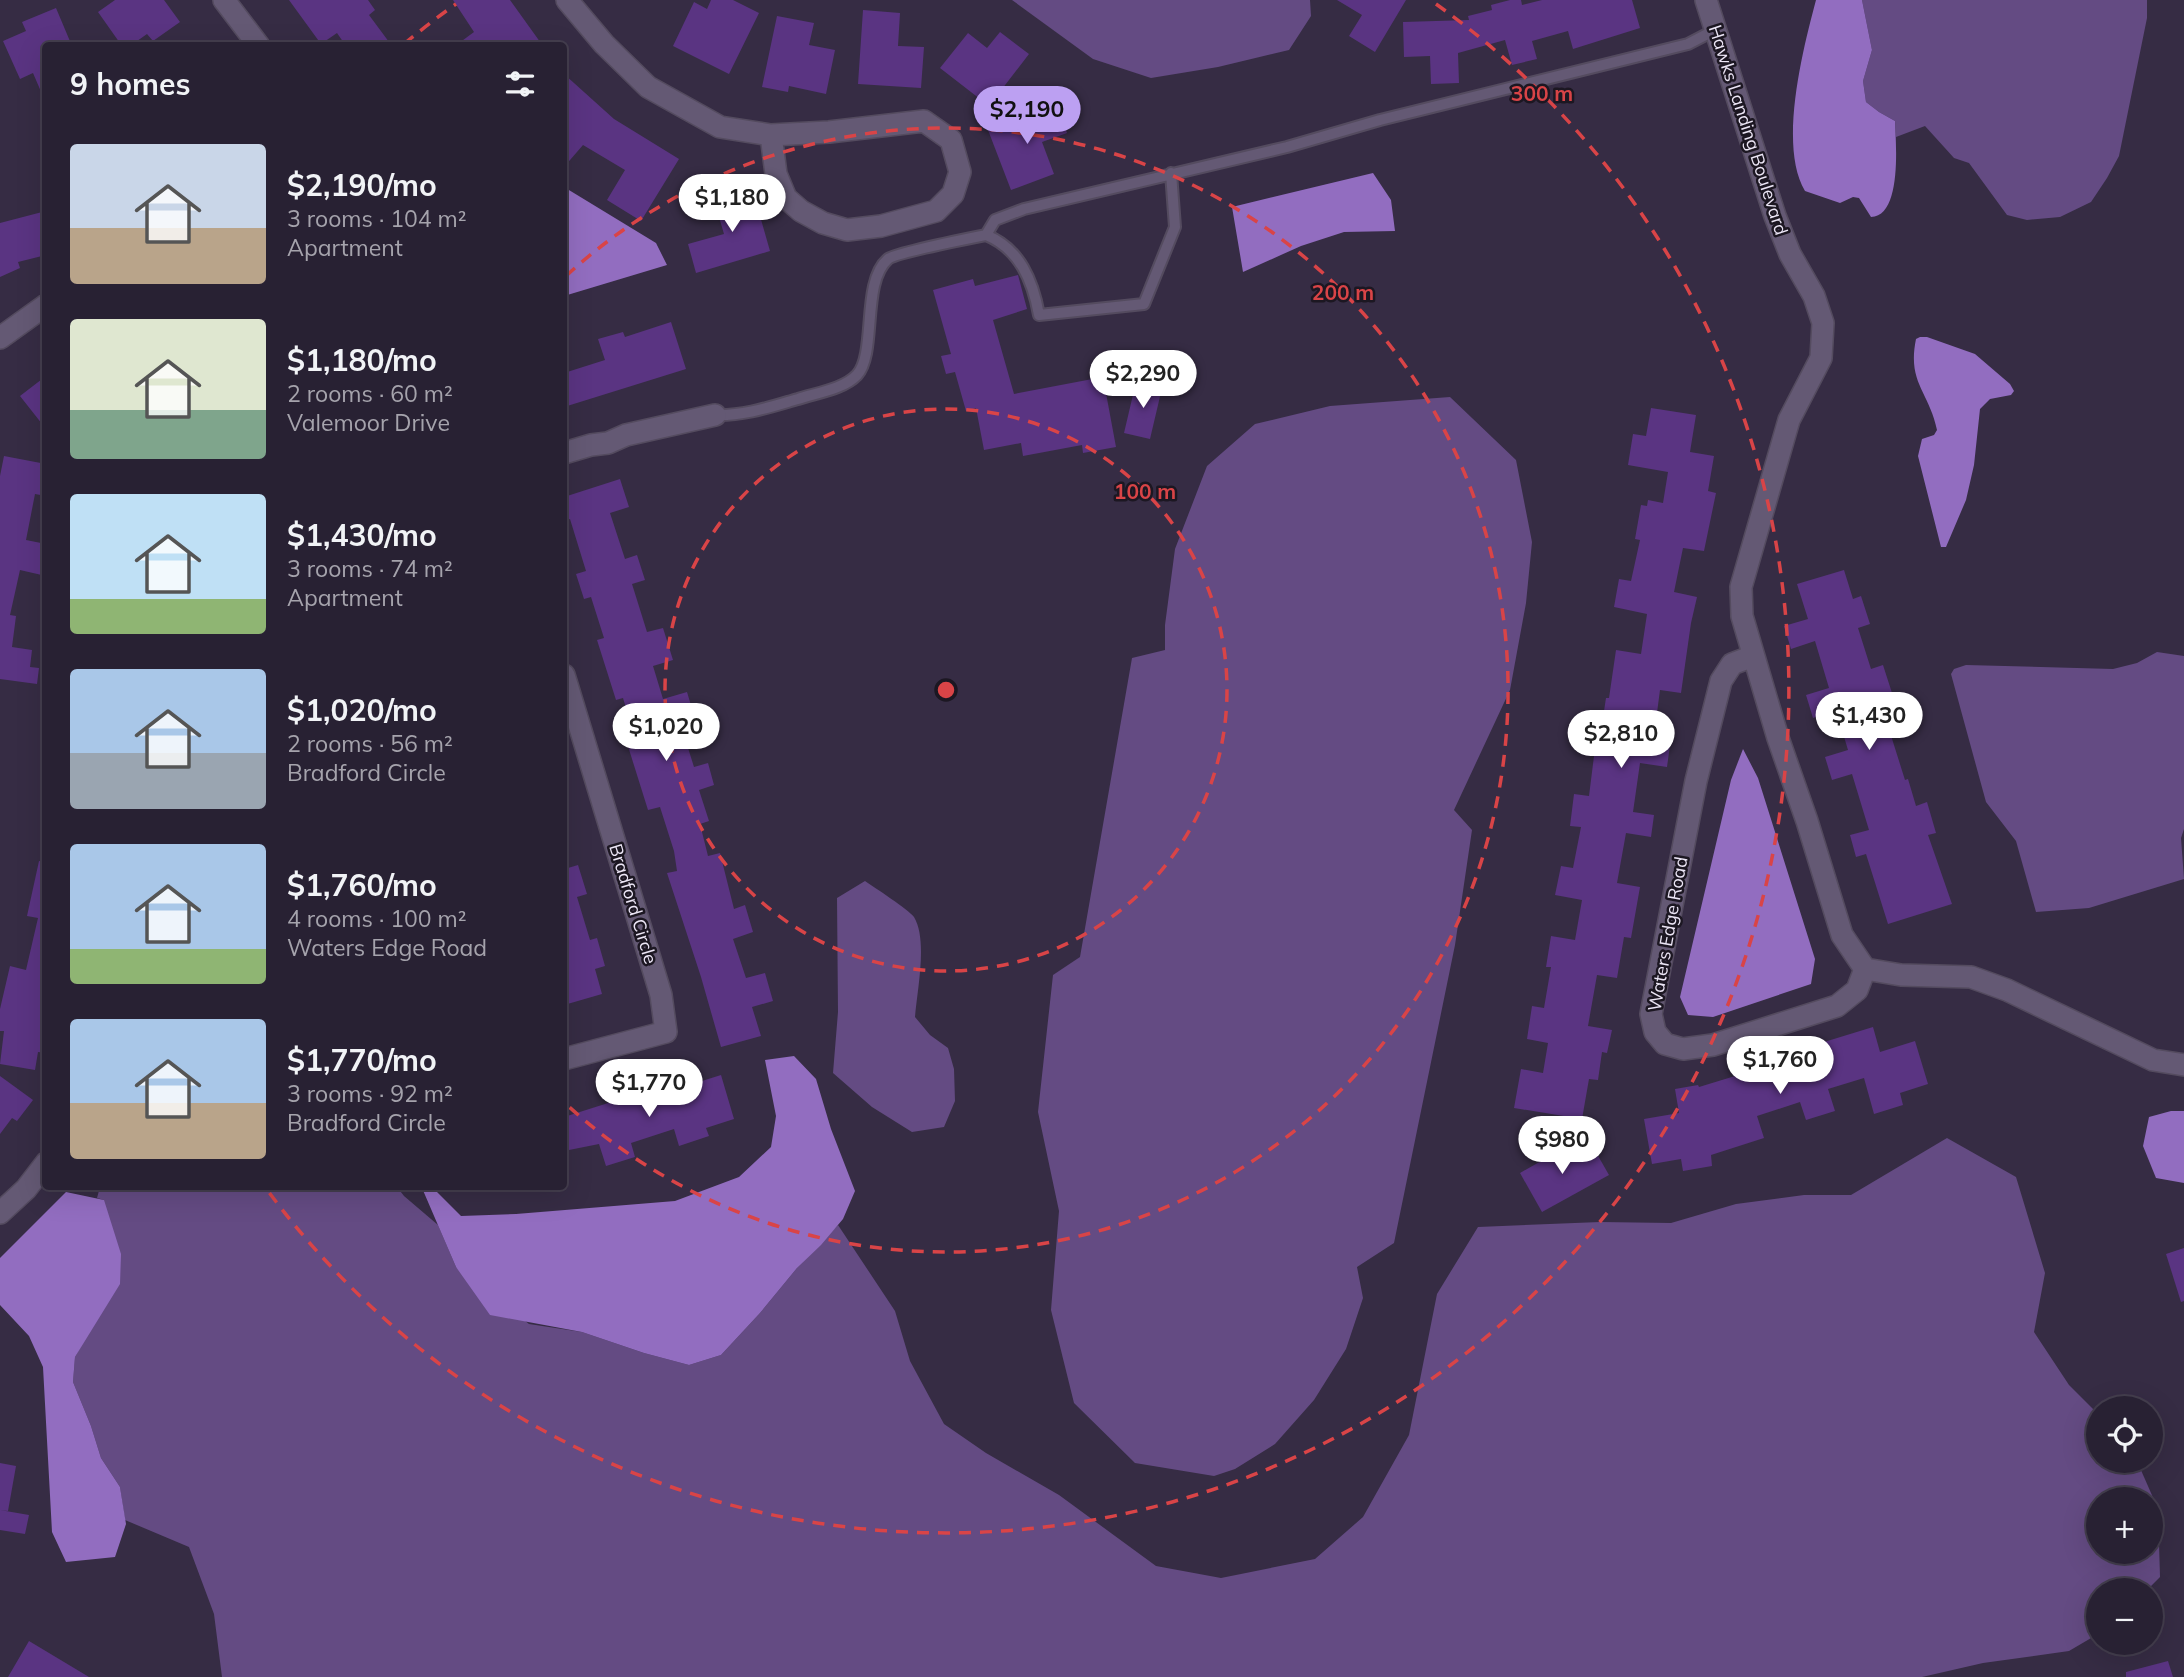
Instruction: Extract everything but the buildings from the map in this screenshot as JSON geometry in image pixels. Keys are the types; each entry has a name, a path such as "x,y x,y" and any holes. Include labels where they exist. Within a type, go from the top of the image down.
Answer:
{"street":[{"path":"224,0 256,42"},
{"path":"567,0 604,44 648,87 720,127 771,135 877,128 924,121 951,140 960,172 953,194 936,211 881,226 847,230 823,223 800,211 786,198 776,174 771,135"},
{"name":"Hawks Landing Boulevard","path":"1706,0 1774,216 1790,254 1814,296 1823,323 1821,358 1789,420 1741,587 1742,616 1842,935 1865,969"},
{"path":"0,338 42,308"},
{"path":"567,452 608,443 626,435 715,415"},
{"name":"Waters Edge Road","path":"1753,656 1732,664 1721,681 1696,782 1651,1014 1654,1030 1665,1044 1683,1049 1713,1045 1838,1006 1857,990 1865,969"},
{"name":"Bradford Circle","path":"567,685 661,995 666,1032 567,1058"},
{"path":"1865,969 1900,975 1971,977 2007,990 2153,1060 2184,1065"},
{"path":"0,1213 26,1189 42,1168"}],"lane":[{"path":"986,234 995,220 1024,209 1287,146 1688,44 1715,30"},
{"path":"715,415 732,416 755,412 842,385 858,374 865,358 877,273 889,257 986,234 998,240 1025,268 1034,288 1039,315 1144,304 1175,227 1171,173"}],"shaded area":[{"path":"1012,0 1310,0 1311,16 1289,50 1218,67 1151,78 1093,59"},
{"path":"1816,0 1862,0 1872,50 1863,81 1866,102 1895,121 1896,161 1892,192 1888,205 1881,214 1871,217 1859,198 1853,197 1840,203 1805,191 1797,172 1793,124 1800,70"},
{"path":"1862,0 2147,0 2147,18 2119,156 2091,202 2060,217 2027,220 2007,215 1969,163 1954,158 1925,126 1896,137 1895,121 1866,102 1863,81 1872,50"},
{"path":"1373,173 1391,200 1395,231 1344,232 1301,246 1243,272 1232,207"},
{"path":"567,189 656,243 667,265 567,295"},
{"path":"1920,337 1975,354 2010,384 2014,391 2011,395 1990,399 1980,409 1974,465 1966,500 1946,547 1941,547 1918,456 1922,439 1934,435 1937,430 1914,366 1916,339"},
{"path":"1450,397 1516,460 1532,542 1526,603 1510,690 1454,810 1472,830 1455,945 1394,1243 1357,1267 1363,1298 1346,1349 1314,1400 1275,1444 1235,1469 1214,1476 1135,1463 1074,1403 1051,1310 1059,1211 1038,1112 1053,975 1080,957 1132,658 1165,650 1165,625 1175,549 1207,466 1255,424 1330,406"},
{"path":"2157,652 2184,656 2184,829 2181,838 2184,879 2089,908 2036,912 2016,841 1986,802 1951,674 1954,669 1966,665 2113,669 2137,663"},
{"path":"1743,749 1758,778 1815,959 1811,984 1713,1017 1688,1015 1680,997 1731,780"},
{"path":"865,881 911,913 918,927 921,952 915,1017 930,1035 948,1048 954,1069 955,1101 944,1127 912,1132 872,1107 833,1073 838,1012 837,898"},
{"path":"794,1056 816,1079 831,1129 855,1191 843,1219 721,1355 689,1365 582,1332 490,1315 456,1267 423,1190 435,1190 461,1216 516,1214 675,1201 739,1177 771,1147 776,1116 765,1060"},
{"path":"2171,1111 2184,1111 2184,1183 2156,1178 2143,1146 2149,1117"},
{"path":"1947,1138 2016,1177 2045,1273 2034,1332 2069,1385 2086,1402 2086,1473 2142,1473 2148,1487 2086,1487 2086,1564 2160,1564 2160,1577 2086,1578 2086,1641 2069,1651 1983,1663 1922,1677 222,1677 214,1614 189,1547 125,1520 120,1487 101,1458 73,1382 75,1357 95,1321 104,1200 97,1198 99,1190 399,1190 438,1225 456,1267 529,1324 582,1332 689,1365 721,1355 838,1225 895,1311 910,1361 944,1424 986,1453 1059,1495 1156,1566 1221,1578 1315,1559 1363,1517 1409,1435 1437,1294 1478,1227 1600,1222 1671,1223 1736,1204 1804,1195 1851,1195"},
{"path":"66,1192 104,1200 121,1254 120,1284 75,1357 73,1382 101,1458 120,1487 126,1524 115,1557 66,1562 52,1532 43,1367 29,1336 0,1305 0,1258"}]}
